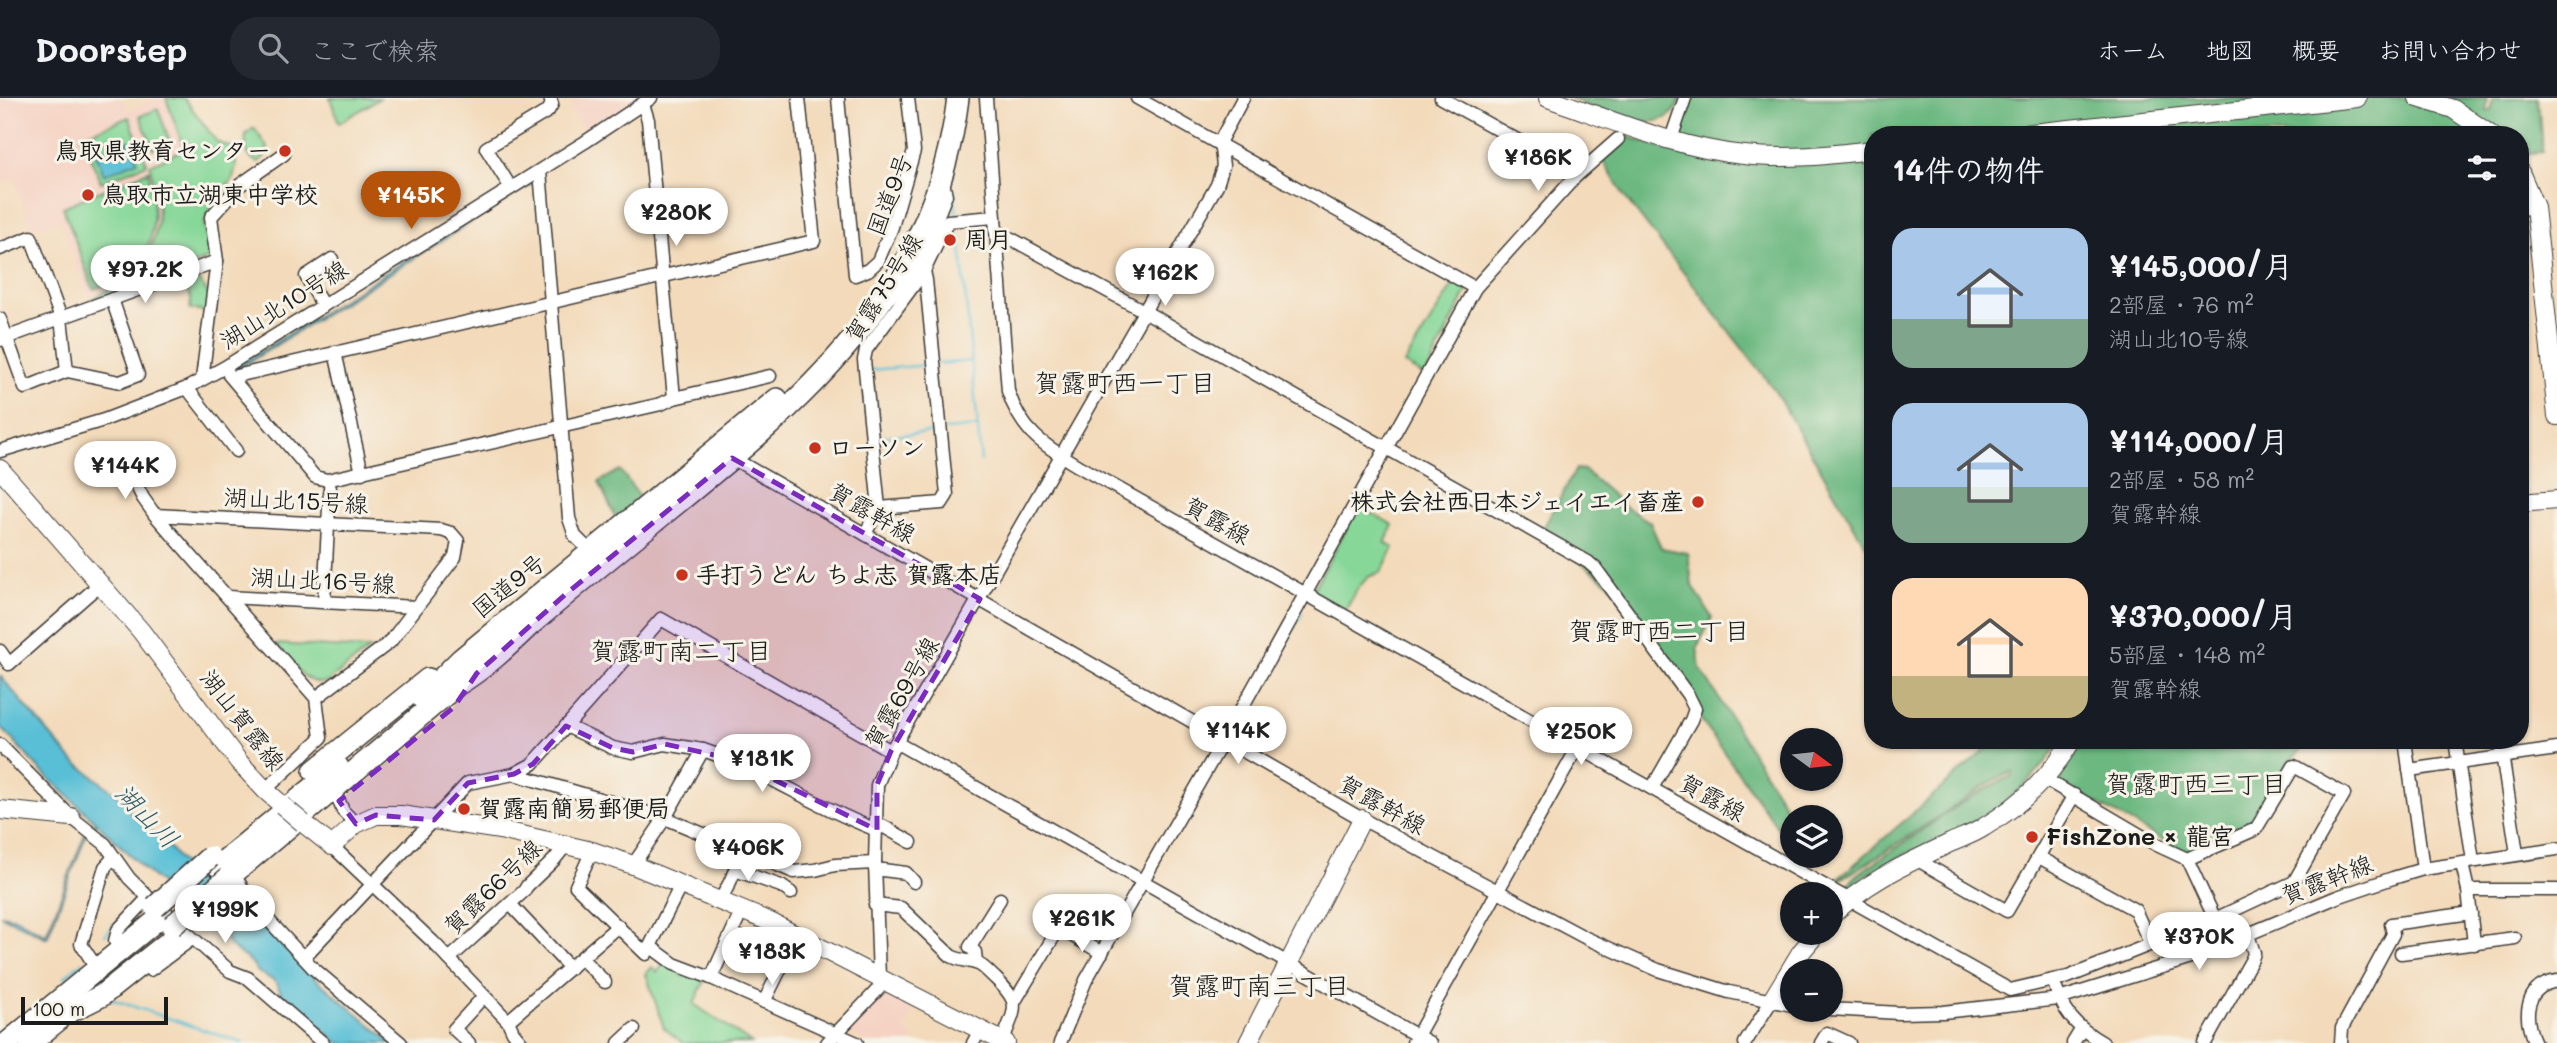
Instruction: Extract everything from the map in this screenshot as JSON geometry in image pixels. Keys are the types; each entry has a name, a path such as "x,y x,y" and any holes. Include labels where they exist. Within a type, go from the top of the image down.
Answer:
{"highway":[{"name":"国道9号","path":"227,875 434,688 461,659 592,553 725,454 815,364 872,293 895,254 918,203 933,159 945,98"},
{"name":"国道9号","path":"227,875 457,685 477,673 725,454 823,374 853,341 879,305 916,239 941,175 958,98"},
{"path":"30,1043 60,1008 79,972 115,941 168,920 227,875 275,798 315,770 432,676 461,659"},
{"path":"7,1043 60,1008 227,875 339,801 454,707 477,673"},
{"path":"60,1008 101,996 137,968 168,920"}],"street":[{"path":"511,188 486,148 548,111 552,104 550,98"},
{"path":"232,377 814,241 799,98"},
{"path":"838,98 855,275 868,270 878,261 892,227 914,151 908,98"},
{"name":"賀露線","path":"986,98 1008,391 1023,425 1035,438 1062,457 2010,989 2068,977 2215,919 2294,882 2344,794 2294,766 2256,829 2187,859"},
{"path":"1137,98 1475,288"},
{"name":"賀露69号線","path":"882,980 875,905 877,785 894,747 1217,185 1223,166 1223,147 1220,141 1243,98"},
{"path":"1441,98 1546,156 1576,176"},
{"path":"1548,98 1671,139 1718,151 1759,157 1800,157 1864,151"},
{"path":"1671,139 1685,98"},
{"path":"2097,126 2357,98"},
{"path":"2418,98 2453,109 2478,126"},
{"path":"647,101 674,398"},
{"name":"湖山北10号線","path":"0,451 94,424 187,388 540,171 647,101"},
{"path":"1060,1043 1079,994 1475,288 1576,176 1618,139"},
{"path":"202,379 218,261 211,217 240,185 285,154"},
{"path":"540,171 571,527 575,536 592,553"},
{"path":"938,231 946,195 941,175"},
{"name":"賀露75号線","path":"879,508 864,360 866,350 921,268 938,231 948,221 994,217"},
{"path":"2529,222 2557,416"},
{"path":"995,230 1144,311 1596,569 1695,709 1652,788"},
{"path":"0,249 30,237 61,318 67,371"},
{"path":"323,306 306,276 332,259"},
{"path":"4,339 218,261"},
{"path":"879,305 921,268"},
{"path":"865,534 879,508 943,503 947,495 921,268"},
{"path":"0,319 4,339 25,388 67,371 120,382 138,375 112,299"},
{"path":"335,352 362,473"},
{"path":"221,369 232,377 315,477 327,480 662,404 674,398 770,376"},
{"path":"187,388 236,451"},
{"name":"賀露幹線","path":"725,454 1362,819 1586,938 1658,970 1729,992 1780,1002"},
{"path":"127,467 142,498 155,515 316,698 321,738 315,770"},
{"name":"湖山賀露線","path":"0,469 141,631 239,762 275,798 332,846 449,959 508,1021 522,1043"},
{"path":"324,602 330,488"},
{"path":"2529,502 2557,500"},
{"name":"湖山北15号線","path":"155,515 441,530 454,535 458,541 457,553 390,642 316,698"},
{"path":"0,651 9,664 99,585"},
{"name":"湖山北16号線","path":"228,597 416,607"},
{"path":"304,957 468,783 514,774 533,764 661,619 1290,964 1415,1039 1430,1043"},
{"path":"566,726 613,748 633,752 665,744 704,750 732,759 841,817 877,827 911,842"},
{"path":"275,798 321,738"},
{"path":"321,738 341,748"},
{"path":"0,745 71,817 105,844 168,920 230,971 248,978 323,1043"},
{"path":"1415,1039 1578,747"},
{"path":"2409,770 2557,748"},
{"path":"1843,904 1891,871 1982,829 2046,779 2066,749"},
{"path":"2406,749 2423,869"},
{"path":"2456,749 2474,943"},
{"path":"2501,749 2517,854"},
{"path":"633,865 665,818 704,750"},
{"path":"514,774 665,818 794,872 835,864 875,866 906,873 914,882"},
{"path":"2046,779 2157,845 2187,859 2215,919"},
{"path":"1916,859 2007,911 2074,795"},
{"path":"339,801 356,824"},
{"path":"0,810 71,817"},
{"path":"332,846 356,824 376,815 434,820 519,834 592,851 633,865 797,935 882,980 976,1037 1004,1042 1014,1012 1014,1001 1009,992 980,964 956,959 901,908 875,905"},
{"path":"1248,1043 1362,819"},
{"name":"賀露66号線","path":"449,959 510,904 566,845"},
{"name":"賀露幹線","path":"1843,1010 1943,1012 2059,999 2178,962 2336,897 2423,869 2557,849"},
{"path":"592,851 576,886 646,954 681,885"},
{"path":"720,901 743,851"},
{"path":"92,961 81,944 105,867 114,857"},
{"path":"2039,857 2135,910 2150,943"},
{"path":"735,870 781,886 791,893"},
{"path":"227,875 340,993 401,1043"},
{"path":"2468,890 2557,890"},
{"path":"976,963 975,951 970,947 1000,899"},
{"path":"510,904 570,968"},
{"path":"711,978 742,910"},
{"path":"2342,1043 2342,1028 2393,934 2391,923 2470,914"},
{"path":"508,1021 618,926"},
{"path":"1014,1001 1059,928 1102,953"},
{"path":"732,933 785,959"},
{"path":"2211,1041 2252,959 2254,953 2248,934"},
{"path":"764,1002 797,935"},
{"path":"2401,953 2515,938"},
{"path":"1745,1043 1807,945"},
{"path":"651,947 674,964 857,1043"},
{"path":"582,959 604,982"},
{"path":"827,1043 882,980"},
{"path":"2053,980 2059,999 2081,1030 2103,1043"},
{"path":"2535,1043 2527,1015 2532,999 2536,991 2546,983 2557,981"},
{"path":"469,1043 454,1029 484,996"},
{"path":"619,1043 634,1029"},
{"path":"2073,1043 2081,1030"},
{"path":"1821,1043 1827,1033 1849,1043"}],"highlighted area":[{"path":"732,458 980,599 891,751 877,785 877,830 732,759 665,744 633,752 613,748 566,726 533,764 514,774 468,783 434,820 376,815 356,824 339,801 454,707 477,673 567,593"}],"shaded area":[{"name":"鳥取市立湖東中学校","path":"0,98 122,98 128,110 157,98 164,98 183,148 149,164 158,205 156,231 147,257 120,283 88,298 60,221 32,229 14,180 0,185"},
{"path":"582,98 644,98 587,136 569,105"},
{"path":"886,988 917,1004 905,1030 915,1036 912,1043 867,1043 846,1031"}],"green space":[{"path":"166,98 184,98 217,142 235,149 233,179 212,204 204,224 213,257 96,302 92,299 131,274 154,240 158,202 150,165 184,149"},
{"path":"330,98 380,98 339,123"},
{"path":"1569,98 1681,98 1669,116 1647,122 1619,117"},
{"path":"1688,98 2487,98 2486,110 2491,111 2492,98 2538,98 2542,152 2529,153 2529,126 1864,126 1864,542 1773,388 1625,197 1601,158 1626,136 1672,151"},
{"path":"158,109 170,142 153,149 140,116"},
{"path":"129,117 147,164 101,182 81,136"},
{"path":"254,128 268,148 259,162 248,155 246,147 246,134"},
{"path":"148,171 154,211 148,244 129,271 93,289 63,207"},
{"path":"195,276 211,297 208,312 190,309 191,299 184,279"},
{"path":"1456,280 1468,289 1425,376 1404,364"},
{"path":"1576,469 1584,470 1627,508 1650,522 1661,548 1688,553 1692,584 1712,618 1697,647 1700,668 1784,805 1780,805 1780,831 1696,713 1609,583 1540,534"},
{"path":"620,470 642,500 617,521 599,482"},
{"path":"1359,506 1393,525 1385,543 1394,548 1381,572 1368,577 1358,588 1345,611 1312,591"},
{"path":"276,644 370,649 327,682 319,683 298,671"},
{"path":"1986,749 2055,749 2021,788 1985,816 1891,861 1843,890 1871,865 1969,798 2012,776 2013,772 1979,789 1890,849 1834,882"},
{"path":"2079,749 2303,749 2289,761 2251,825 2193,851 2180,850 2062,784 2061,774"},
{"path":"665,963 686,977 689,974 705,979 694,1004 751,1043 683,1043 664,1028 646,974 652,967 657,972"}],"water":[{"path":"129,141 138,161 104,175 96,154"},
{"path":"536,178 538,180 235,371 233,369"},
{"path":"0,676 71,759 120,797 136,818 169,847 185,866 238,893 240,902 247,910 317,980 392,1043 339,1043 284,998 275,981 258,972 252,963 230,946 225,937 146,871 97,823 86,835 47,938 0,915 13,917 46,935 85,834 96,822 41,771 0,726"}],"waterway":[{"path":"954,190 957,215"},
{"path":"960,236 981,461"},
{"path":"938,364 972,361"},
{"path":"870,370 929,365"},
{"path":"945,430 978,427"},
{"path":"876,437 936,432"},
{"path":"1242,723 1302,613"},
{"path":"105,935 119,920"},
{"path":"64,978 82,962"},
{"path":"111,999 243,1043"}],"place":[{"name":"鳥取県教育センター","path":"285,151"},
{"name":"鳥取市立湖東中学校","path":"88,195"},
{"name":"周月","path":"950,240"},
{"name":"ローソン","path":"815,448"},
{"name":"株式会社西日本ジェイエイ畜産","path":"1698,502"},
{"name":"手打うどん ちよ志 賀露本店","path":"682,575"},
{"name":"賀露南簡易郵便局","path":"464,809"},
{"name":"FishZone × 龍宮","path":"2032,837"}],"district":[{"name":"賀露町西一丁目","path":"1125,383"},
{"name":"賀露町西二丁目","path":"1659,631"},
{"name":"賀露町南二丁目","path":"681,651"},
{"name":"賀露町西三丁目","path":"2196,784"},
{"name":"賀露町南三丁目","path":"1259,986"}],"water label":[{"name":"湖山川","path":"147,816"}]}
